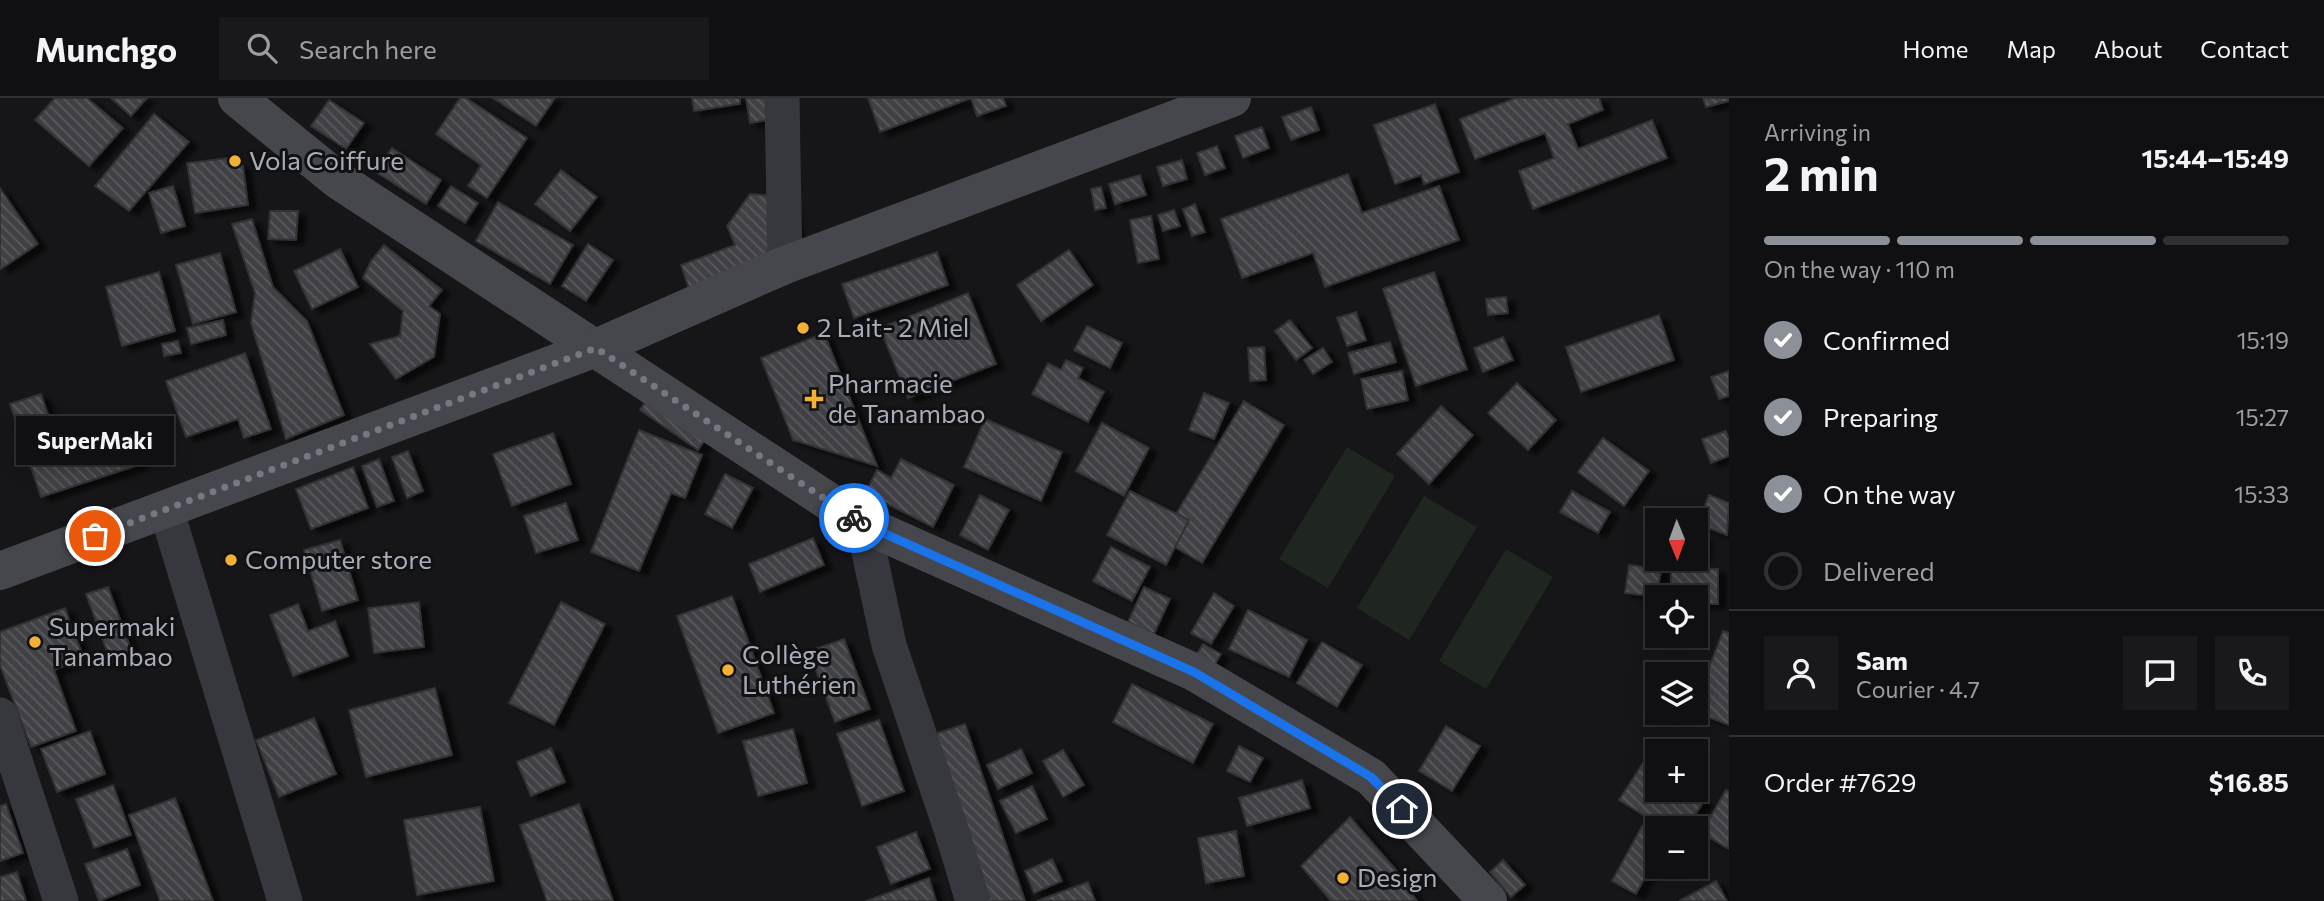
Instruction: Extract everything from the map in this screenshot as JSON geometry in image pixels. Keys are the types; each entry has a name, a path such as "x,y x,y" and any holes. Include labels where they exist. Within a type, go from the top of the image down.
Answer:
{"street":[{"path":"237,98 338,180 863,524 1194,672 1371,777 1488,901"},
{"path":"782,98 785,265"},
{"path":"0,571 596,348 785,265 1232,98"},
{"path":"166,509 285,901"},
{"path":"863,524 889,645 973,901"},
{"path":"0,715 61,901"}],"shaded area":[{"path":"1347,447 1395,476 1328,588 1279,559"},
{"path":"1424,496 1477,527 1409,640 1357,608"},
{"path":"1506,549 1553,577 1486,689 1439,661"}],"building":[{"path":"55,98 87,98 123,128 89,166 35,120"},
{"path":"111,98 147,98 131,116"},
{"path":"460,98 466,98 527,138 487,198 468,186 481,165 436,134"},
{"path":"493,98 555,98 536,126"},
{"path":"692,98 740,98 740,104 694,111"},
{"path":"746,98 772,98 775,119 750,123"},
{"path":"868,98 971,98 880,132"},
{"path":"971,98 1003,98 1006,106 977,116"},
{"path":"1516,98 1599,98 1603,110 1568,124 1578,149 1652,120 1667,158 1533,209 1519,171 1554,158 1545,133 1475,159 1460,119"},
{"path":"1703,98 1729,98 1729,101 1706,107"},
{"path":"329,100 364,123 346,149 311,126"},
{"path":"1435,104 1459,172 1424,184 1421,175 1395,184 1374,125"},
{"path":"1311,107 1319,130 1291,140 1282,117"},
{"path":"154,114 189,142 129,211 95,186"},
{"path":"1262,127 1269,148 1243,158 1235,136"},
{"path":"1217,146 1225,168 1205,175 1197,153"},
{"path":"392,148 441,180 426,204 376,172"},
{"path":"229,158 243,166 248,205 195,213 187,163"},
{"path":"1182,160 1187,179 1163,186 1157,167"},
{"path":"561,170 597,197 570,231 535,204"},
{"path":"1348,174 1362,213 1439,186 1459,240 1325,287 1313,253 1242,278 1221,219"},
{"path":"1140,175 1146,195 1115,204 1109,184"},
{"path":"173,186 185,226 161,233 149,193"},
{"path":"451,186 478,203 465,223 438,206"},
{"path":"1101,187 1106,208 1095,210 1091,189"},
{"path":"0,188 38,244 1,269 0,266"},
{"path":"750,194 787,197 801,251 690,292 681,265 735,245 727,226"},
{"path":"498,202 573,245 550,284 476,241"},
{"path":"1195,204 1205,232 1192,236 1183,209"},
{"path":"1174,210 1180,226 1163,231 1158,215"},
{"path":"270,211 298,211 296,240 268,239"},
{"path":"1151,216 1159,259 1138,263 1130,220"},
{"path":"252,219 273,287 307,321 344,415 286,439 251,323 255,293 232,224"},
{"path":"588,244 613,260 586,301 562,286"},
{"path":"384,245 442,290 429,306 440,314 434,357 396,379 370,344 400,336 403,311 363,278 371,261"},
{"path":"340,249 358,287 312,309 294,271"},
{"path":"1069,250 1093,285 1041,321 1017,285"},
{"path":"937,252 948,285 854,318 842,284"},
{"path":"220,253 236,312 193,324 176,265"},
{"path":"159,272 175,331 122,346 106,287"},
{"path":"1434,272 1467,369 1416,386 1383,289"},
{"path":"968,293 996,364 908,398 880,328"},
{"path":"1506,297 1508,313 1488,315 1486,299"},
{"path":"1356,312 1366,340 1347,346 1337,318"},
{"path":"1659,315 1674,360 1581,392 1566,347"},
{"path":"223,320 226,335 191,344 187,328"},
{"path":"1290,320 1312,348 1296,360 1275,331"},
{"path":"1087,326 1122,343 1110,368 1074,350"},
{"name":"Pharmacie de Tanambao","path":"824,333 877,466 793,440 761,358"},
{"path":"1503,337 1513,360 1483,372 1474,348"},
{"path":"178,341 181,353 164,356 162,344"},
{"path":"1390,342 1396,362 1354,374 1348,353"},
{"path":"1264,347 1266,380 1250,381 1248,348"},
{"path":"1323,348 1332,362 1313,374 1304,360"},
{"path":"245,353 271,429 244,438 238,419 186,437 166,381"},
{"path":"1066,360 1083,368 1078,378 1104,392 1088,422 1032,394 1048,363 1061,370"},
{"path":"1402,371 1408,400 1367,409 1361,379"},
{"path":"1729,371 1729,396 1719,399 1711,377"},
{"path":"1517,383 1556,420 1528,450 1488,413"},
{"path":"651,393 710,432 698,450 640,410"},
{"path":"1204,393 1229,403 1214,439 1189,430"},
{"path":"41,394 56,438 125,416 141,464 41,497 10,404"},
{"path":"1244,401 1284,425 1202,563 1161,539"},
{"path":"1441,406 1473,435 1429,484 1397,454"},
{"path":"985,419 1062,452 1041,501 964,467"},
{"path":"1102,423 1149,448 1124,496 1076,471"},
{"path":"639,430 702,455 685,498 671,493 639,571 591,552"},
{"path":"1726,431 1729,456 1711,463 1702,439"},
{"path":"553,433 571,484 512,506 493,454"},
{"path":"1603,438 1649,471 1624,506 1578,472"},
{"path":"408,451 423,491 407,498 392,457"},
{"path":"379,459 394,501 377,507 362,466"},
{"path":"901,459 954,485 933,527 865,493 877,470 891,478"},
{"path":"353,467 368,508 311,529 296,489"},
{"path":"725,474 753,488 732,528 705,514"},
{"path":"1130,491 1189,520 1166,565 1107,535"},
{"path":"1572,491 1610,512 1598,533 1560,512"},
{"path":"980,495 1009,510 988,550 960,535"},
{"path":"1709,495 1729,503 1727,535 1708,528 1708,508 1704,508"},
{"path":"566,503 578,540 536,553 524,516"},
{"path":"813,538 824,565 760,592 749,564"},
{"path":"340,540 358,600 322,611 304,550"},
{"path":"1111,547 1150,567 1132,601 1093,581"},
{"path":"1629,565 1645,567 1645,571 1661,571 1659,585 1645,585 1645,596 1625,593"},
{"path":"1718,569 1718,604 1708,604 1708,585 1671,585 1671,571"},
{"path":"108,587 134,657 112,665 86,594"},
{"path":"1144,587 1170,599 1154,634 1128,622"},
{"path":"1214,593 1234,606 1211,644 1191,633"},
{"path":"732,596 774,713 718,733 677,616"},
{"path":"419,602 424,647 374,653 368,608"},
{"path":"561,602 605,624 554,725 509,703"},
{"path":"298,604 308,631 335,621 348,656 293,676 270,615"},
{"path":"65,608 84,659 54,670 76,731 31,747 0,665 0,632"},
{"path":"1248,610 1307,640 1289,677 1229,649"},
{"path":"1723,631 1729,633 1729,725 1708,717 1708,670"},
{"path":"844,639 870,709 835,722 809,651"},
{"path":"1322,642 1362,665 1337,707 1297,683"},
{"path":"1203,644 1221,654 1210,672 1192,662"},
{"path":"1132,684 1213,724 1193,763 1113,722"},
{"path":"435,688 452,755 366,777 349,710"},
{"path":"314,718 336,774 279,797 256,740"},
{"path":"879,720 904,791 862,806 837,734"},
{"path":"965,724 1025,901 988,901 932,735"},
{"path":"1446,726 1480,746 1452,791 1419,771"},
{"path":"793,729 807,783 758,796 743,741"},
{"path":"90,731 105,774 57,792 41,749"},
{"path":"1239,746 1263,758 1250,782 1227,771"},
{"path":"551,748 565,782 531,796 517,762"},
{"path":"1021,749 1032,773 998,789 987,765"},
{"path":"1063,750 1084,785 1063,797 1043,761"},
{"path":"1643,763 1645,802 1703,802 1695,816 1645,816 1619,800"},
{"path":"1302,780 1310,808 1247,826 1239,798"},
{"path":"113,785 131,835 94,848 76,799"},
{"path":"1032,786 1047,819 1016,833 1000,801"},
{"path":"1726,790 1729,792 1729,849 1708,837 1708,821"},
{"path":"175,798 213,901 160,901 129,815"},
{"path":"6,804 23,853 0,861 0,806"},
{"path":"579,804 613,901 547,901 520,825"},
{"path":"480,807 494,881 417,895 404,820"},
{"path":"1350,817 1396,870 1417,901 1331,901 1301,866"},
{"path":"1642,826 1645,828 1645,878 1636,894 1612,881"},
{"path":"1236,831 1244,876 1206,883 1198,838"},
{"path":"916,832 930,869 891,884 877,847"},
{"path":"127,849 140,885 99,901 85,864"},
{"path":"1052,859 1062,881 1034,893 1025,871"},
{"path":"1503,860 1525,885 1511,897 1490,872"},
{"path":"17,872 26,901 0,901 0,877"},
{"path":"929,878 936,901 866,901"},
{"path":"1716,881 1727,901 1679,901"},
{"path":"1088,882 1095,901 1037,901"}],"way so far":[{"path":"95,536 596,348 854,518"}],"place":[{"name":"Vola Coiffure","path":"235,161"},
{"name":"2 Lait- 2 Miel","path":"803,328"},
{"name":"Pharmacie de Tanambao","path":"814,399"},
{"name":"SuperMaki","path":"95,536"},
{"name":"Computer store","path":"231,560"},
{"name":"Supermaki Tanambao","path":"35,642"},
{"name":"Collège Luthérien","path":"728,670"},
{"name":"Design","path":"1343,878"}],"route":[{"path":"854,518 1194,672 1371,777 1402,809"}]}
